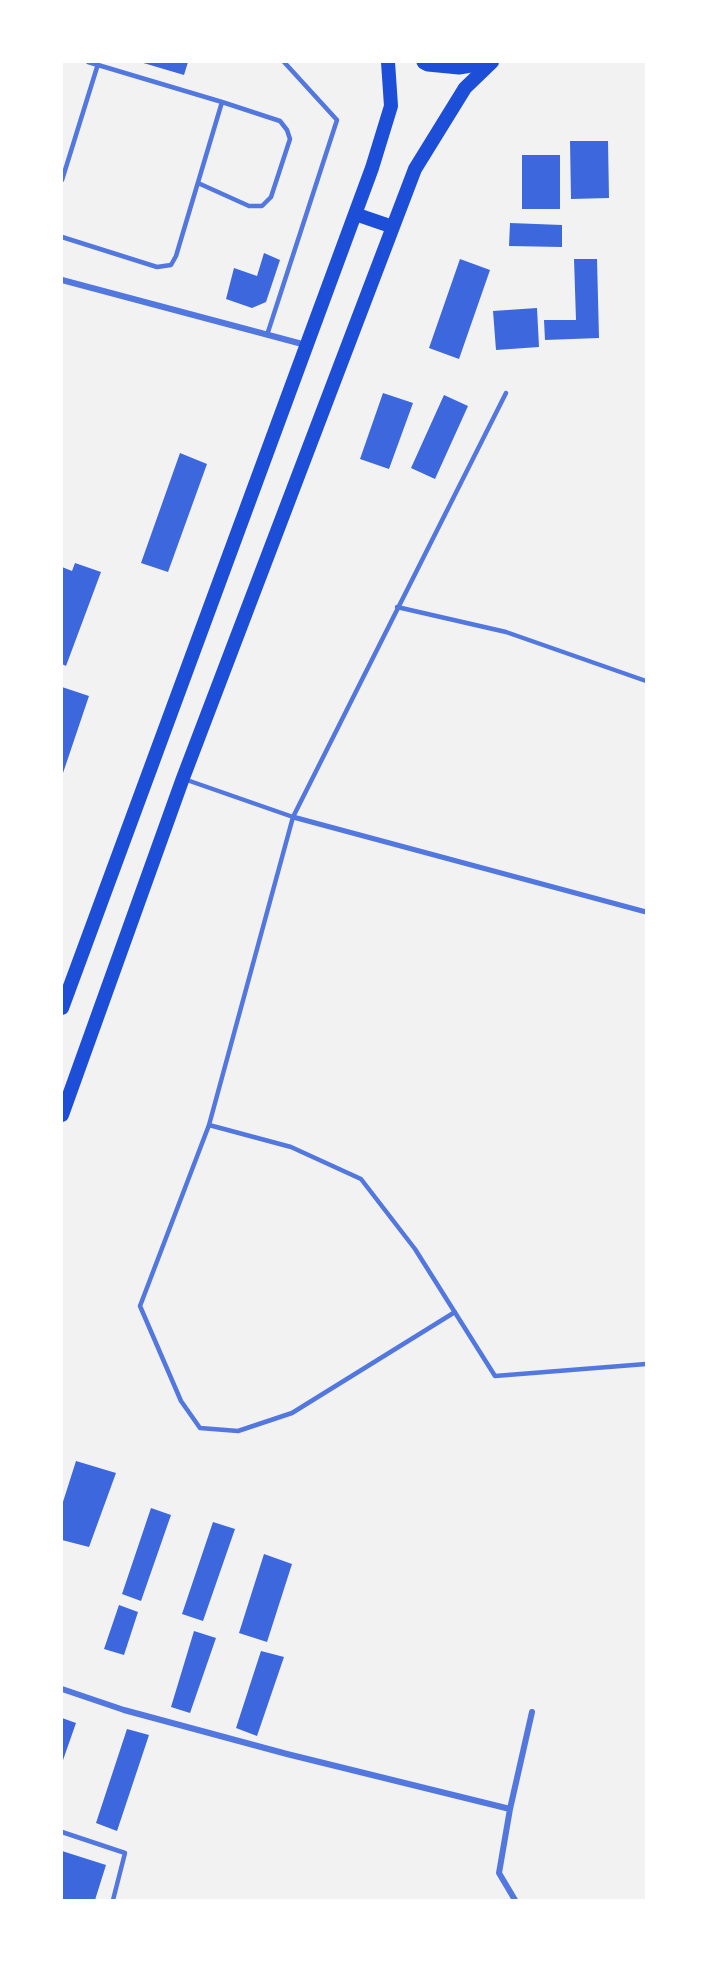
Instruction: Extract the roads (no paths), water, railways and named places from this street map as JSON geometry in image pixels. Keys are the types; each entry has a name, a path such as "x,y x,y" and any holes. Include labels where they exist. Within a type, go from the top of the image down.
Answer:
{"highway":[{"path":"424,62 459,67 491,62"}],"main road":[{"path":"62,1003 372,168 392,106 388,62"},
{"path":"62,1115 183,778 415,169 465,88 491,62"},
{"path":"355,214 393,227"}],"street":[{"path":"62,280 306,345"},
{"path":"292,817 646,912"},
{"path":"62,1689 124,1710 287,1754 510,1809"},
{"path":"515,1900 499,1873 510,1809 532,1712"}],"lane":[{"path":"88,62 98,63 280,121 287,130 290,139 271,197 262,206 249,206 198,183"},
{"path":"267,334 337,120 284,62"},
{"path":"62,180 98,63"},
{"path":"62,237 157,267 171,266 176,256 222,102"},
{"path":"454,1312 292,1413 238,1431 200,1428 181,1401 140,1306 209,1125 292,817 506,393"},
{"path":"397,607 506,632 646,681"},
{"path":"183,778 292,817"},
{"path":"209,1125 291,1147 361,1179 415,1250 495,1376 646,1364"},
{"path":"62,1832 125,1853 113,1900"}]}
